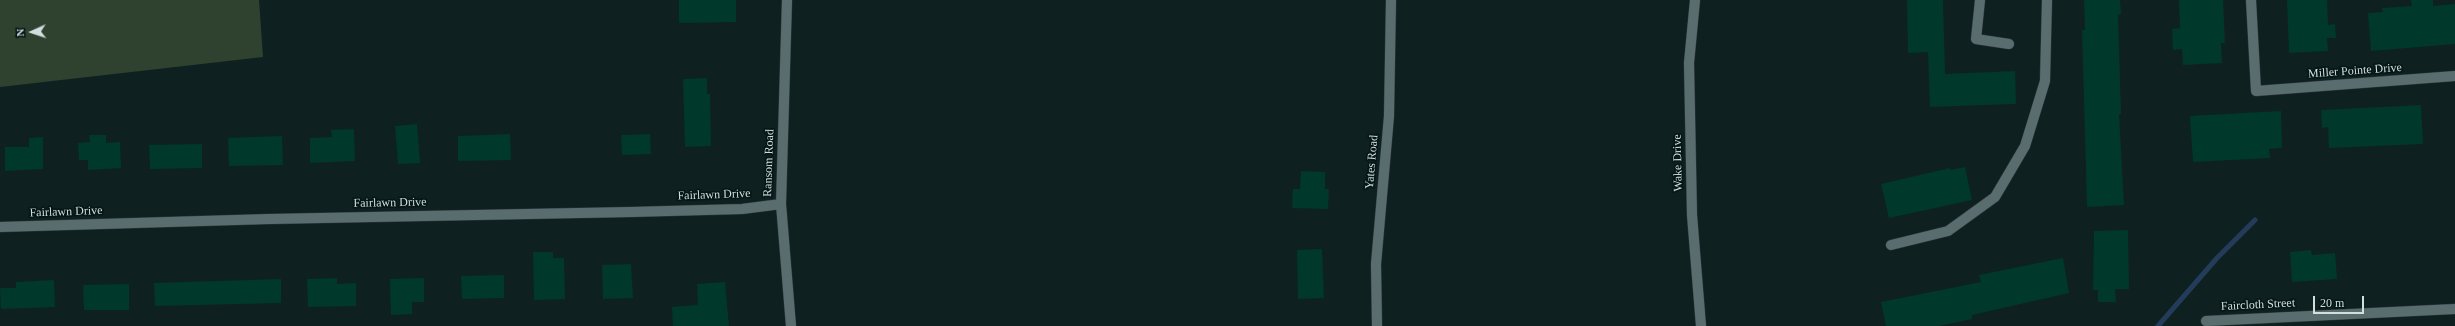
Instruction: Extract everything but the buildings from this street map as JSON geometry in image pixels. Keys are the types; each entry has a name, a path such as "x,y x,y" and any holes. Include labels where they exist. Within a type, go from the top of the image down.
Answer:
{"street":[{"name":"Ransom Road","path":"787,0 781,204 791,326"},
{"name":"Yates Road","path":"1377,326 1376,264 1389,116 1391,0"},
{"name":"Wake Drive","path":"1695,0 1690,70 1692,215 1700,326"},
{"path":"1980,0 1976,39 2009,44"},
{"path":"1891,245 1948,231 1995,197 2025,146 2044,81 2047,0"},
{"name":"Miller Pointe Drive","path":"2251,0 2256,91 2455,76"},
{"name":"Fairlawn Drive","path":"0,227 269,218 631,212 742,208 781,204"},
{"name":"Faircloth Street","path":"2206,321 2455,309"}],"green space":[{"path":"0,0 259,0 263,57 0,87"}],"waterway":[{"path":"2158,326 2217,258 2255,220"}]}
